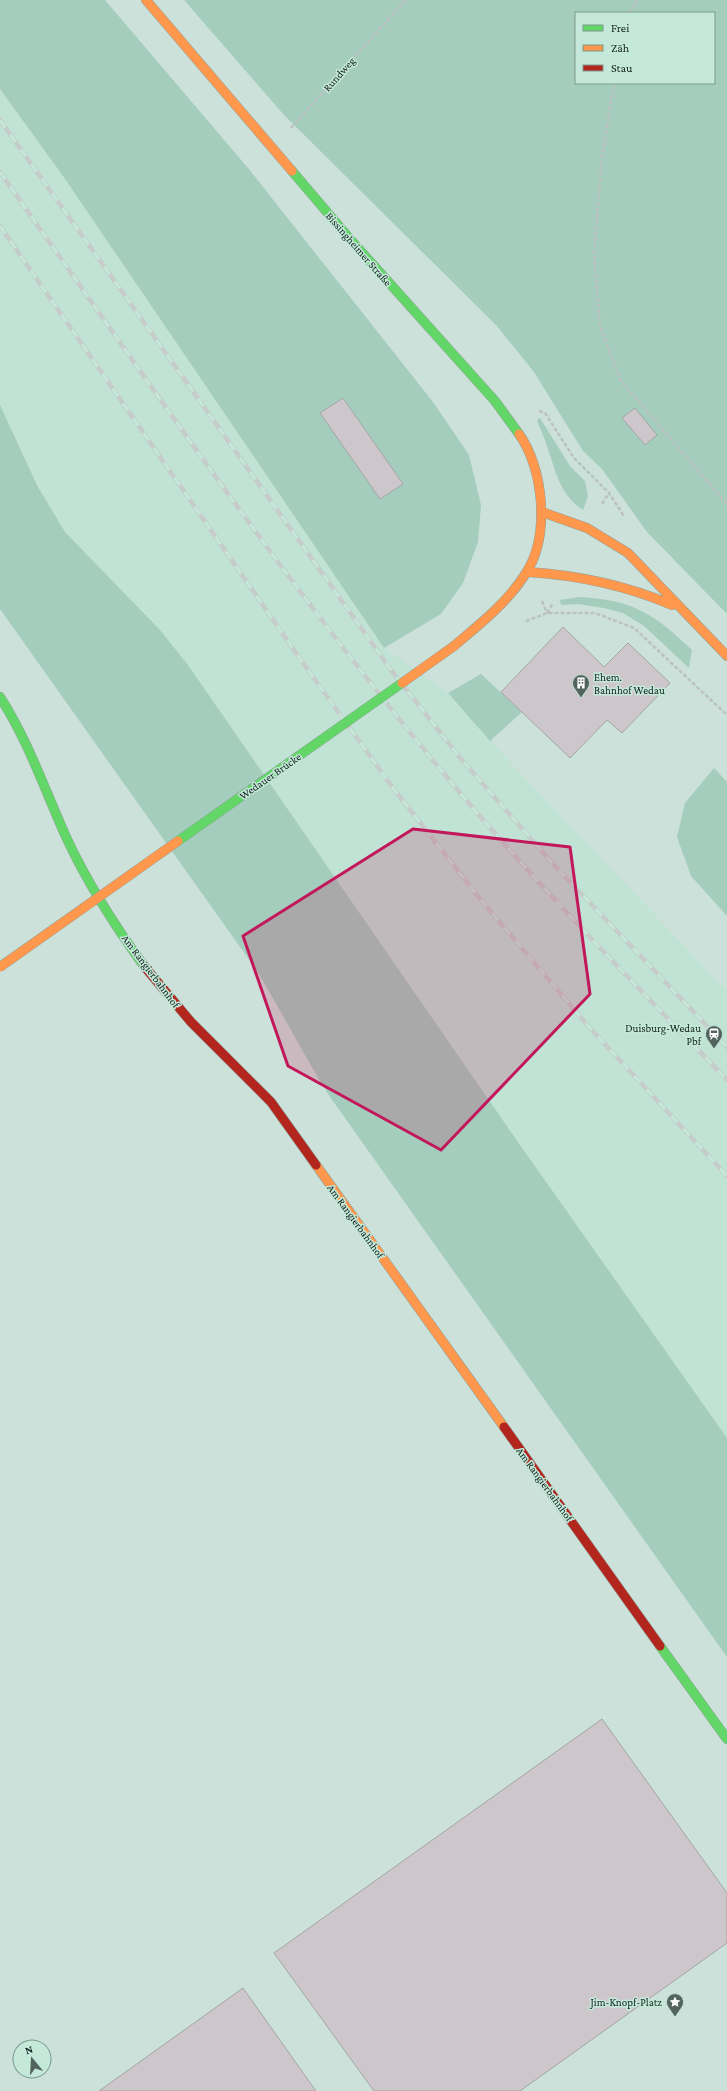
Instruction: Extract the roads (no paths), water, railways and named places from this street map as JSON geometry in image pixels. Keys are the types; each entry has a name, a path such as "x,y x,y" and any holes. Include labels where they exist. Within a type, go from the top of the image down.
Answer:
{"street":[{"name":"Bissingheimer Straße","path":"146,0 349,238 495,401 529,448 539,484 542,512 538,543 527,572"},
{"path":"542,512 587,528 628,553 727,656"},
{"path":"527,572 568,574 617,583 682,609"},
{"name":"Wedauer Brücke","path":"0,967 454,646 499,607 527,572"},
{"name":"Am Rangierbahnhof","path":"0,698 28,744 78,861 112,918 148,970 192,1023 271,1102 727,1739"}],"railway":[{"path":"0,120 391,670 461,759 555,866 727,1047"},
{"path":"0,172 216,478 328,628 386,702 478,814 548,892 727,1080"},
{"path":"0,226 303,663 393,788 480,899 589,1027 727,1176"}],"place":[{"name":"Ehem. Bahnhof Wedau","path":"581,698"},
{"name":"Duisburg-Wedau Pbf","path":"714,1049"},
{"name":"Jim-Knopf-Platz","path":"675,2017"}]}
